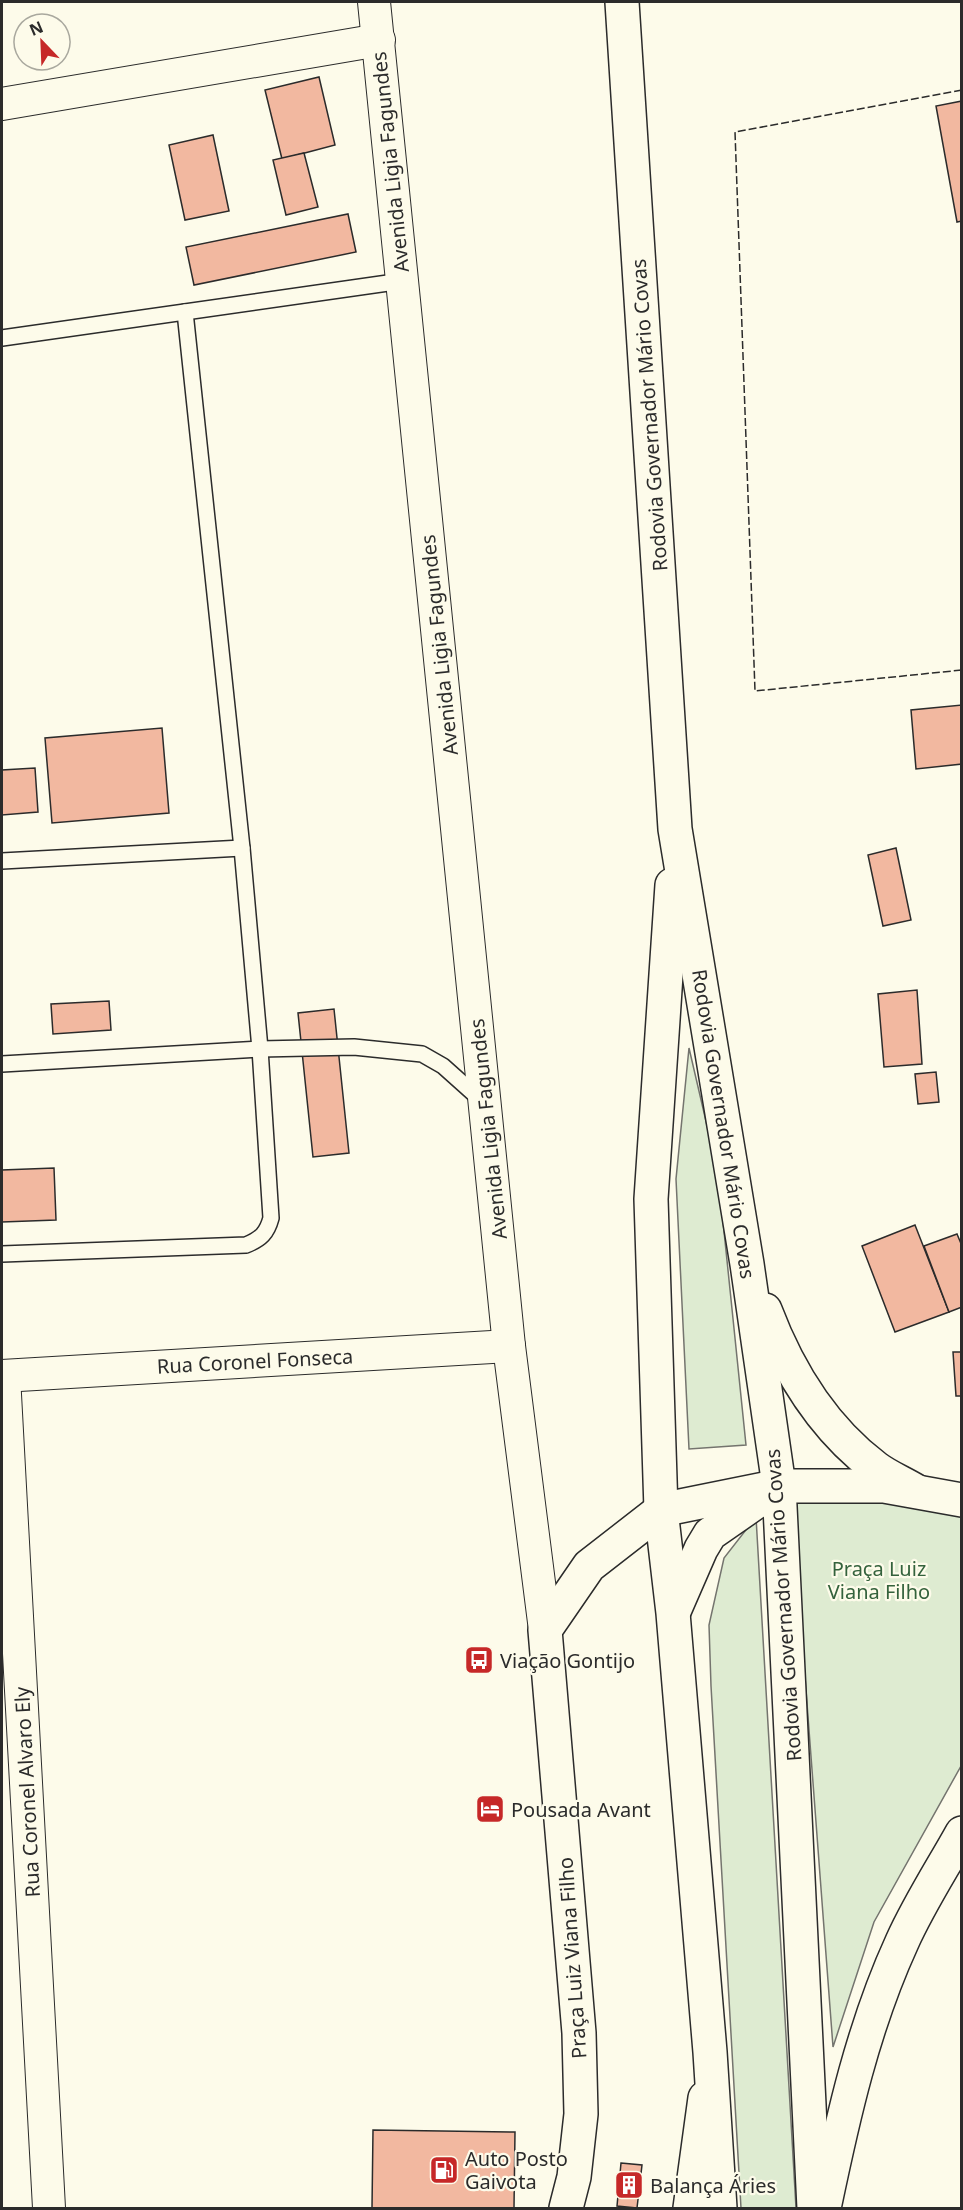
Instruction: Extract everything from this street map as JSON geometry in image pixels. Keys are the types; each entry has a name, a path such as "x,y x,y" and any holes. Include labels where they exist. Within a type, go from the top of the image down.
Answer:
{"main road":[{"name":"Rodovia Governador Mário Covas","path":"622,2 675,829 747,1264 779,1486 814,2208"},
{"name":"Rodovia Governador Mário Covas","path":"675,829 651,1199 661,1510 673,1613 710,2052 720,2208"},
{"path":"747,1264 775,1338 817,1410 845,1442 878,1469 916,1491"},
{"path":"673,1613 710,1534 779,1486"},
{"path":"545,1630 589,1566 661,1510 779,1486 884,1486 962,1500"},
{"name":"Praça Luiz Viana Filho","path":"545,1630 579,2033 581,2114 574,2177 566,2208"},
{"path":"824,2208 843,2117 866,2033 902,1941 962,1833"},
{"path":"690,2208 710,2052"}],"street":[{"path":"374,2 378,40"},
{"name":"Avenida Ligia Fagundes","path":"2,104 378,40 509,1346 545,1630"},
{"name":"Rua Coronel Fonseca","path":"3,1376 509,1346"},
{"name":"Rua Coronel Alvaro Ely","path":"3,1376 49,2208"}],"lane":[{"path":"2,338 402,281"},
{"path":"2,1254 246,1245 257,1240 268,1229 271,1208 260,1048 242,848 185,312"},
{"path":"2,861 242,848"},
{"path":"2,1064 260,1048 354,1047 422,1054 455,1076 485,1105"}],"green space":[{"path":"689,1048 718,1173 746,1445 689,1449 676,1179"},
{"name":"Praça Luiz Viana Filho","path":"791,1492 961,1507 961,1766 874,1922 833,2047"},
{"path":"756,1517 796,2208 741,2208 709,1625 724,1558"}],"building":[{"path":"319,77 335,145 282,159 265,90"},
{"path":"962,101 962,221 957,222 936,106"},
{"path":"213,135 229,211 185,220 169,145"},
{"path":"304,153 318,207 286,215 273,160"},
{"path":"348,214 356,252 194,285 186,247"},
{"path":"962,705 962,764 916,769 911,710"},
{"path":"162,728 169,813 52,823 45,738"},
{"path":"35,768 38,812 2,815 2,770"},
{"path":"896,848 911,920 883,926 868,855"},
{"path":"917,990 922,1064 884,1067 878,994"},
{"path":"109,1001 111,1030 53,1034 51,1004"},
{"path":"334,1009 349,1153 313,1157 298,1013"},
{"path":"936,1072 939,1102 918,1104 915,1074"},
{"path":"54,1168 56,1220 2,1222 2,1170"},
{"path":"915,1225 949,1312 895,1332 862,1246"},
{"path":"957,1234 962,1246 962,1307 949,1312 924,1246"},
{"path":"953,1352 962,1352 962,1396 956,1396"},
{"name":"Auto Posto Gaivota","path":"373,2130 515,2132 514,2208 372,2208"},
{"name":"Balança Áries","path":"621,2163 642,2165 637,2208 617,2206"}],"fence":[{"path":"962,90 735,132 755,691 962,670"}],"place":[{"name":"Viação Gontijo","path":"479,1660"},
{"name":"Pousada Avant","path":"490,1809"},
{"name":"Auto Posto Gaivota","path":"444,2170"},
{"name":"Balança Áries","path":"629,2185"}]}
